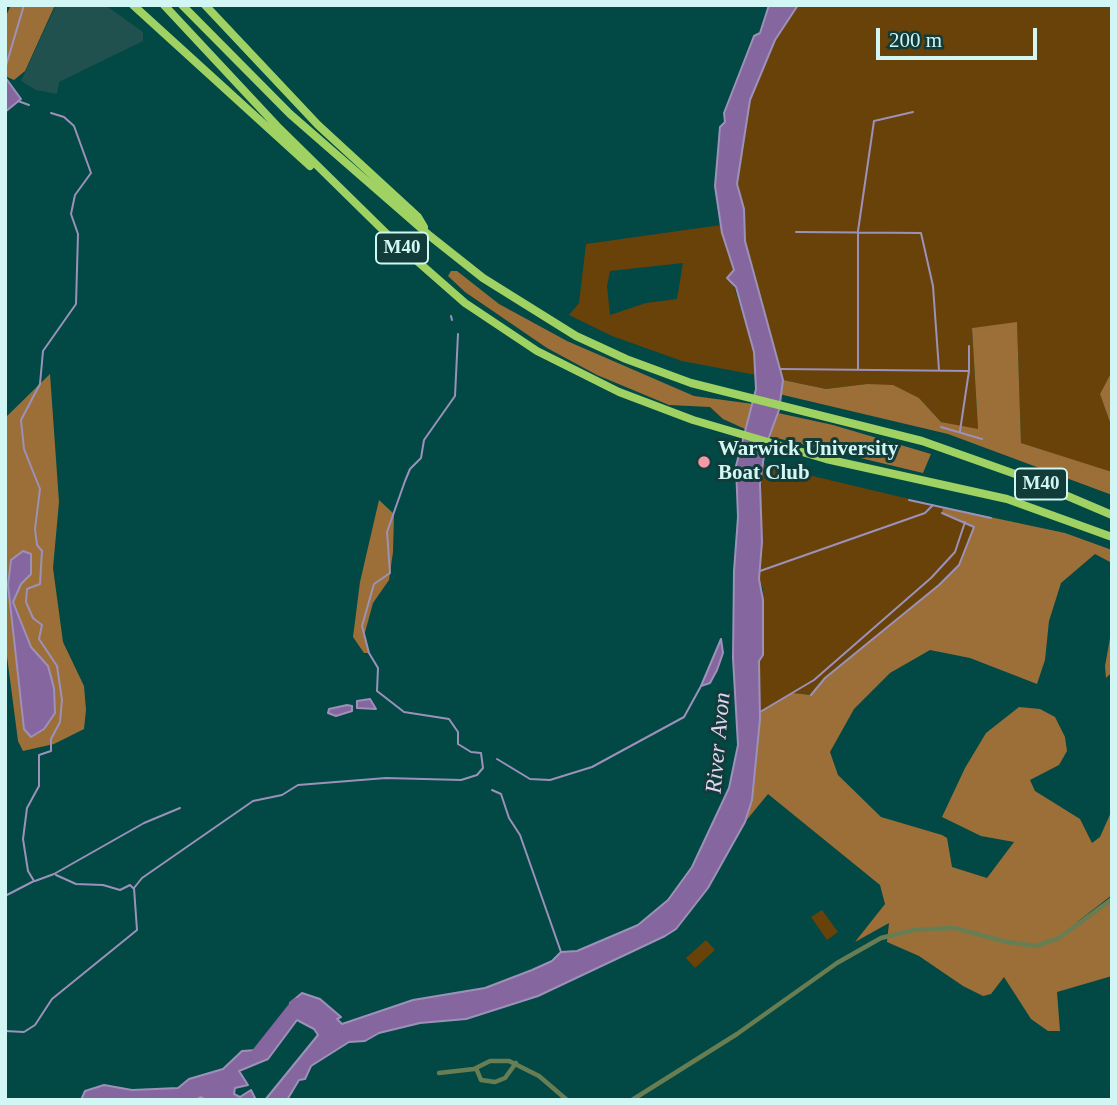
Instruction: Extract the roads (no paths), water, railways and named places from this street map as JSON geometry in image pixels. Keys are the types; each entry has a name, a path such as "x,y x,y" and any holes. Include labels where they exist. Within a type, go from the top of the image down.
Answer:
{"highway":[{"name":"M40","path":"134,5 302,160 332,182"},
{"name":"M40","path":"164,5 332,182 438,281 500,328 592,380 694,420 792,450 984,493 1060,516 1109,536"},
{"name":"M40","path":"182,5 290,114 430,236 483,278 576,336 651,369 706,387 922,441 977,460 1109,514"},
{"name":"M40","path":"205,5 318,125 418,218 430,236"}],"street":[{"path":"632,1100 737,1034 859,949 881,938 914,930 954,928 1007,943 1036,946 1059,938 1112,899"},
{"path":"439,1073 476,1068 495,1060 516,1063 542,1078 566,1100"},
{"path":"476,1068 481,1080 495,1082 507,1076 516,1063"}],"waterway":[{"path":"5,69 24,5"},
{"path":"18,101 29,105"},
{"path":"858,369 858,231 874,121 913,112"},
{"path":"5,896 34,881 28,871 23,839 27,808 39,786 39,755 51,751 51,739 60,722 62,700 57,666 39,639 42,625 33,618 26,602 27,589 40,584 42,551 37,545 35,529 40,489 24,449 21,420 40,384 43,351 76,304 78,234 71,214 75,195 91,173 74,126 64,117 51,113"},
{"path":"796,232 921,233 933,286 939,370"},
{"path":"451,316 452,320"},
{"path":"5,1031 24,1032 35,1025 52,999 137,930 134,888 142,878 253,801 282,795 298,785 386,778 461,780 477,775 483,768 481,753 471,752 458,744 458,732 449,719 404,712 377,691 378,668 369,653 362,626 374,584 390,573 387,532 405,481 410,469 421,458 424,440 455,396 458,334"},
{"path":"960,431 969,371 969,346"},
{"path":"781,369 969,371"},
{"path":"941,427 982,439"},
{"path":"909,500 991,518"},
{"path":"760,571 925,513 933,505"},
{"path":"811,695 825,678 939,585 959,565 974,527 942,513"},
{"path":"760,712 814,680 931,578 955,552 965,522"},
{"path":"497,759 530,779 550,780 592,767 684,717 701,686"},
{"path":"492,790 501,794 509,818 520,835 561,952"},
{"path":"35,881 54,874 144,823 180,808"},
{"path":"56,875 76,884 103,885 120,890 130,885 133,888"},
{"name":"River Avon","path":"254,1056 296,1003"}],"place":[{"name":"Warwick University Boat Club","path":"704,462"}]}
